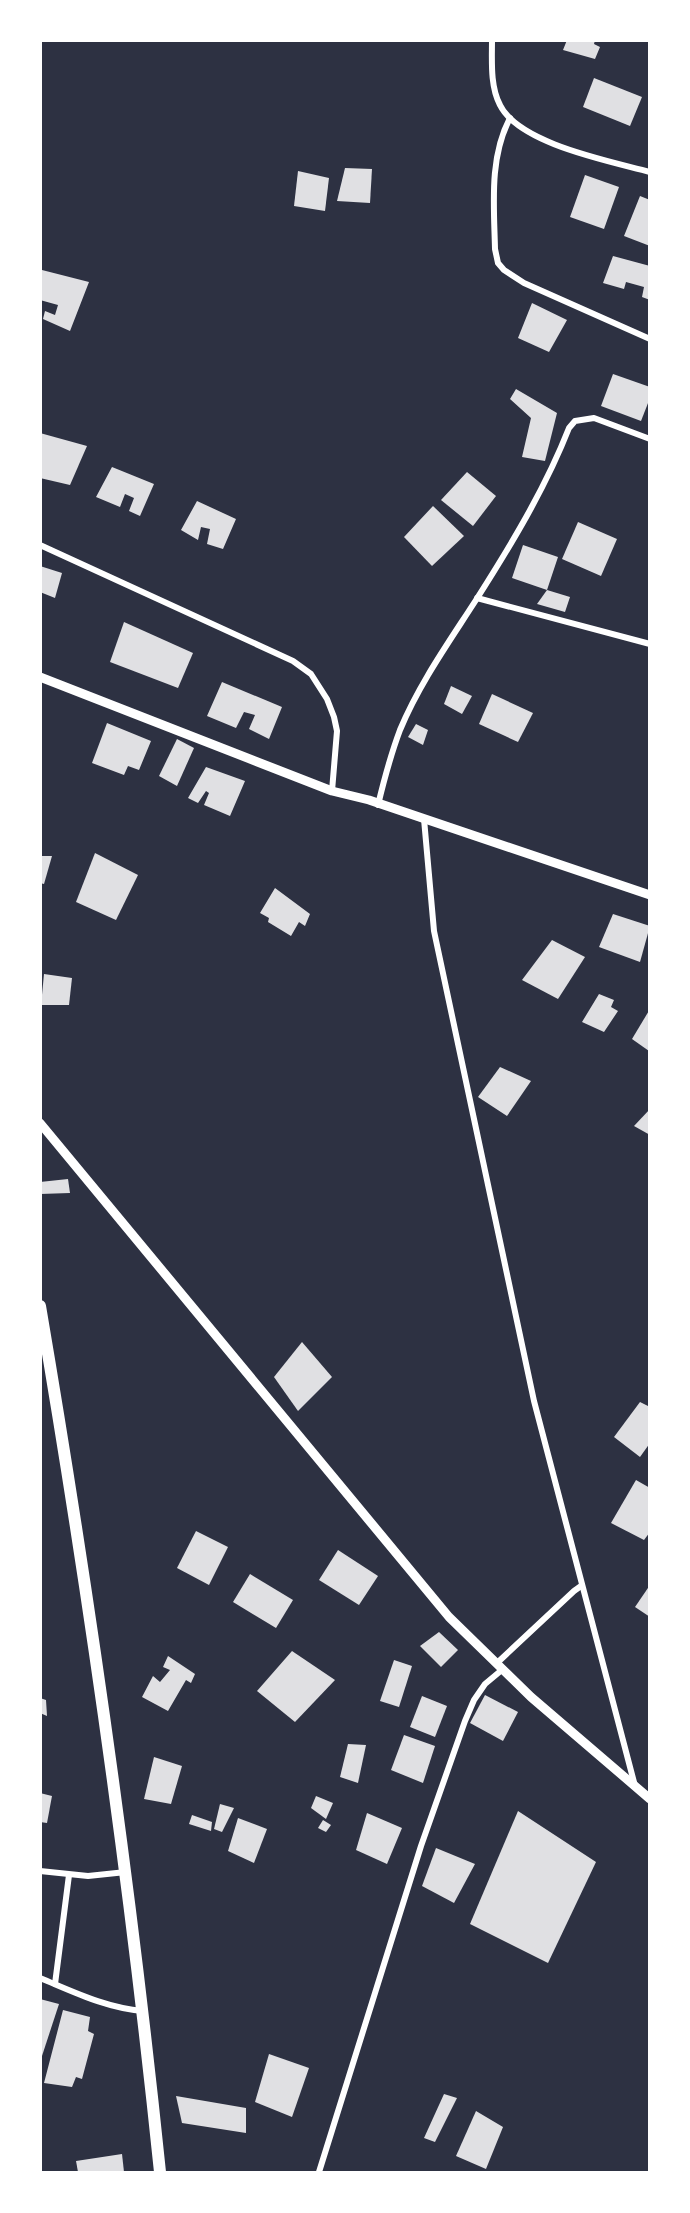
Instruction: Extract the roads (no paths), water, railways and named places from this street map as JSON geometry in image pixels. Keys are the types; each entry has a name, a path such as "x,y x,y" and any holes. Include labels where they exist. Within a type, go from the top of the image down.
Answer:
{"main road":[{"path":"40,1306 76,1514 127,1872 160,2172"}],"street":[{"path":"492,40 492,65 500,106 522,129 585,154 650,172"},
{"path":"510,118 502,133 496,154 495,249 498,262 504,270 524,283 650,339"},
{"path":"378,805 404,722 429,673 541,491 569,428 575,421 594,418 650,439"},
{"path":"40,545 262,647 293,662 311,674 327,699 337,731 332,791"},
{"path":"477,598 650,644"},
{"path":"40,677 332,791 369,800 378,805 650,895"},
{"path":"423,819 434,931 534,1401 635,1787"},
{"path":"40,1123 449,1617 531,1697 650,1799"},
{"path":"319,2172 421,1846 474,1700 500,1666 581,1586"},
{"path":"40,1871 88,1876 127,1872"},
{"path":"55,1984 69,1875"},
{"path":"40,1978 97,2002 122,2009 143,2011"}]}
